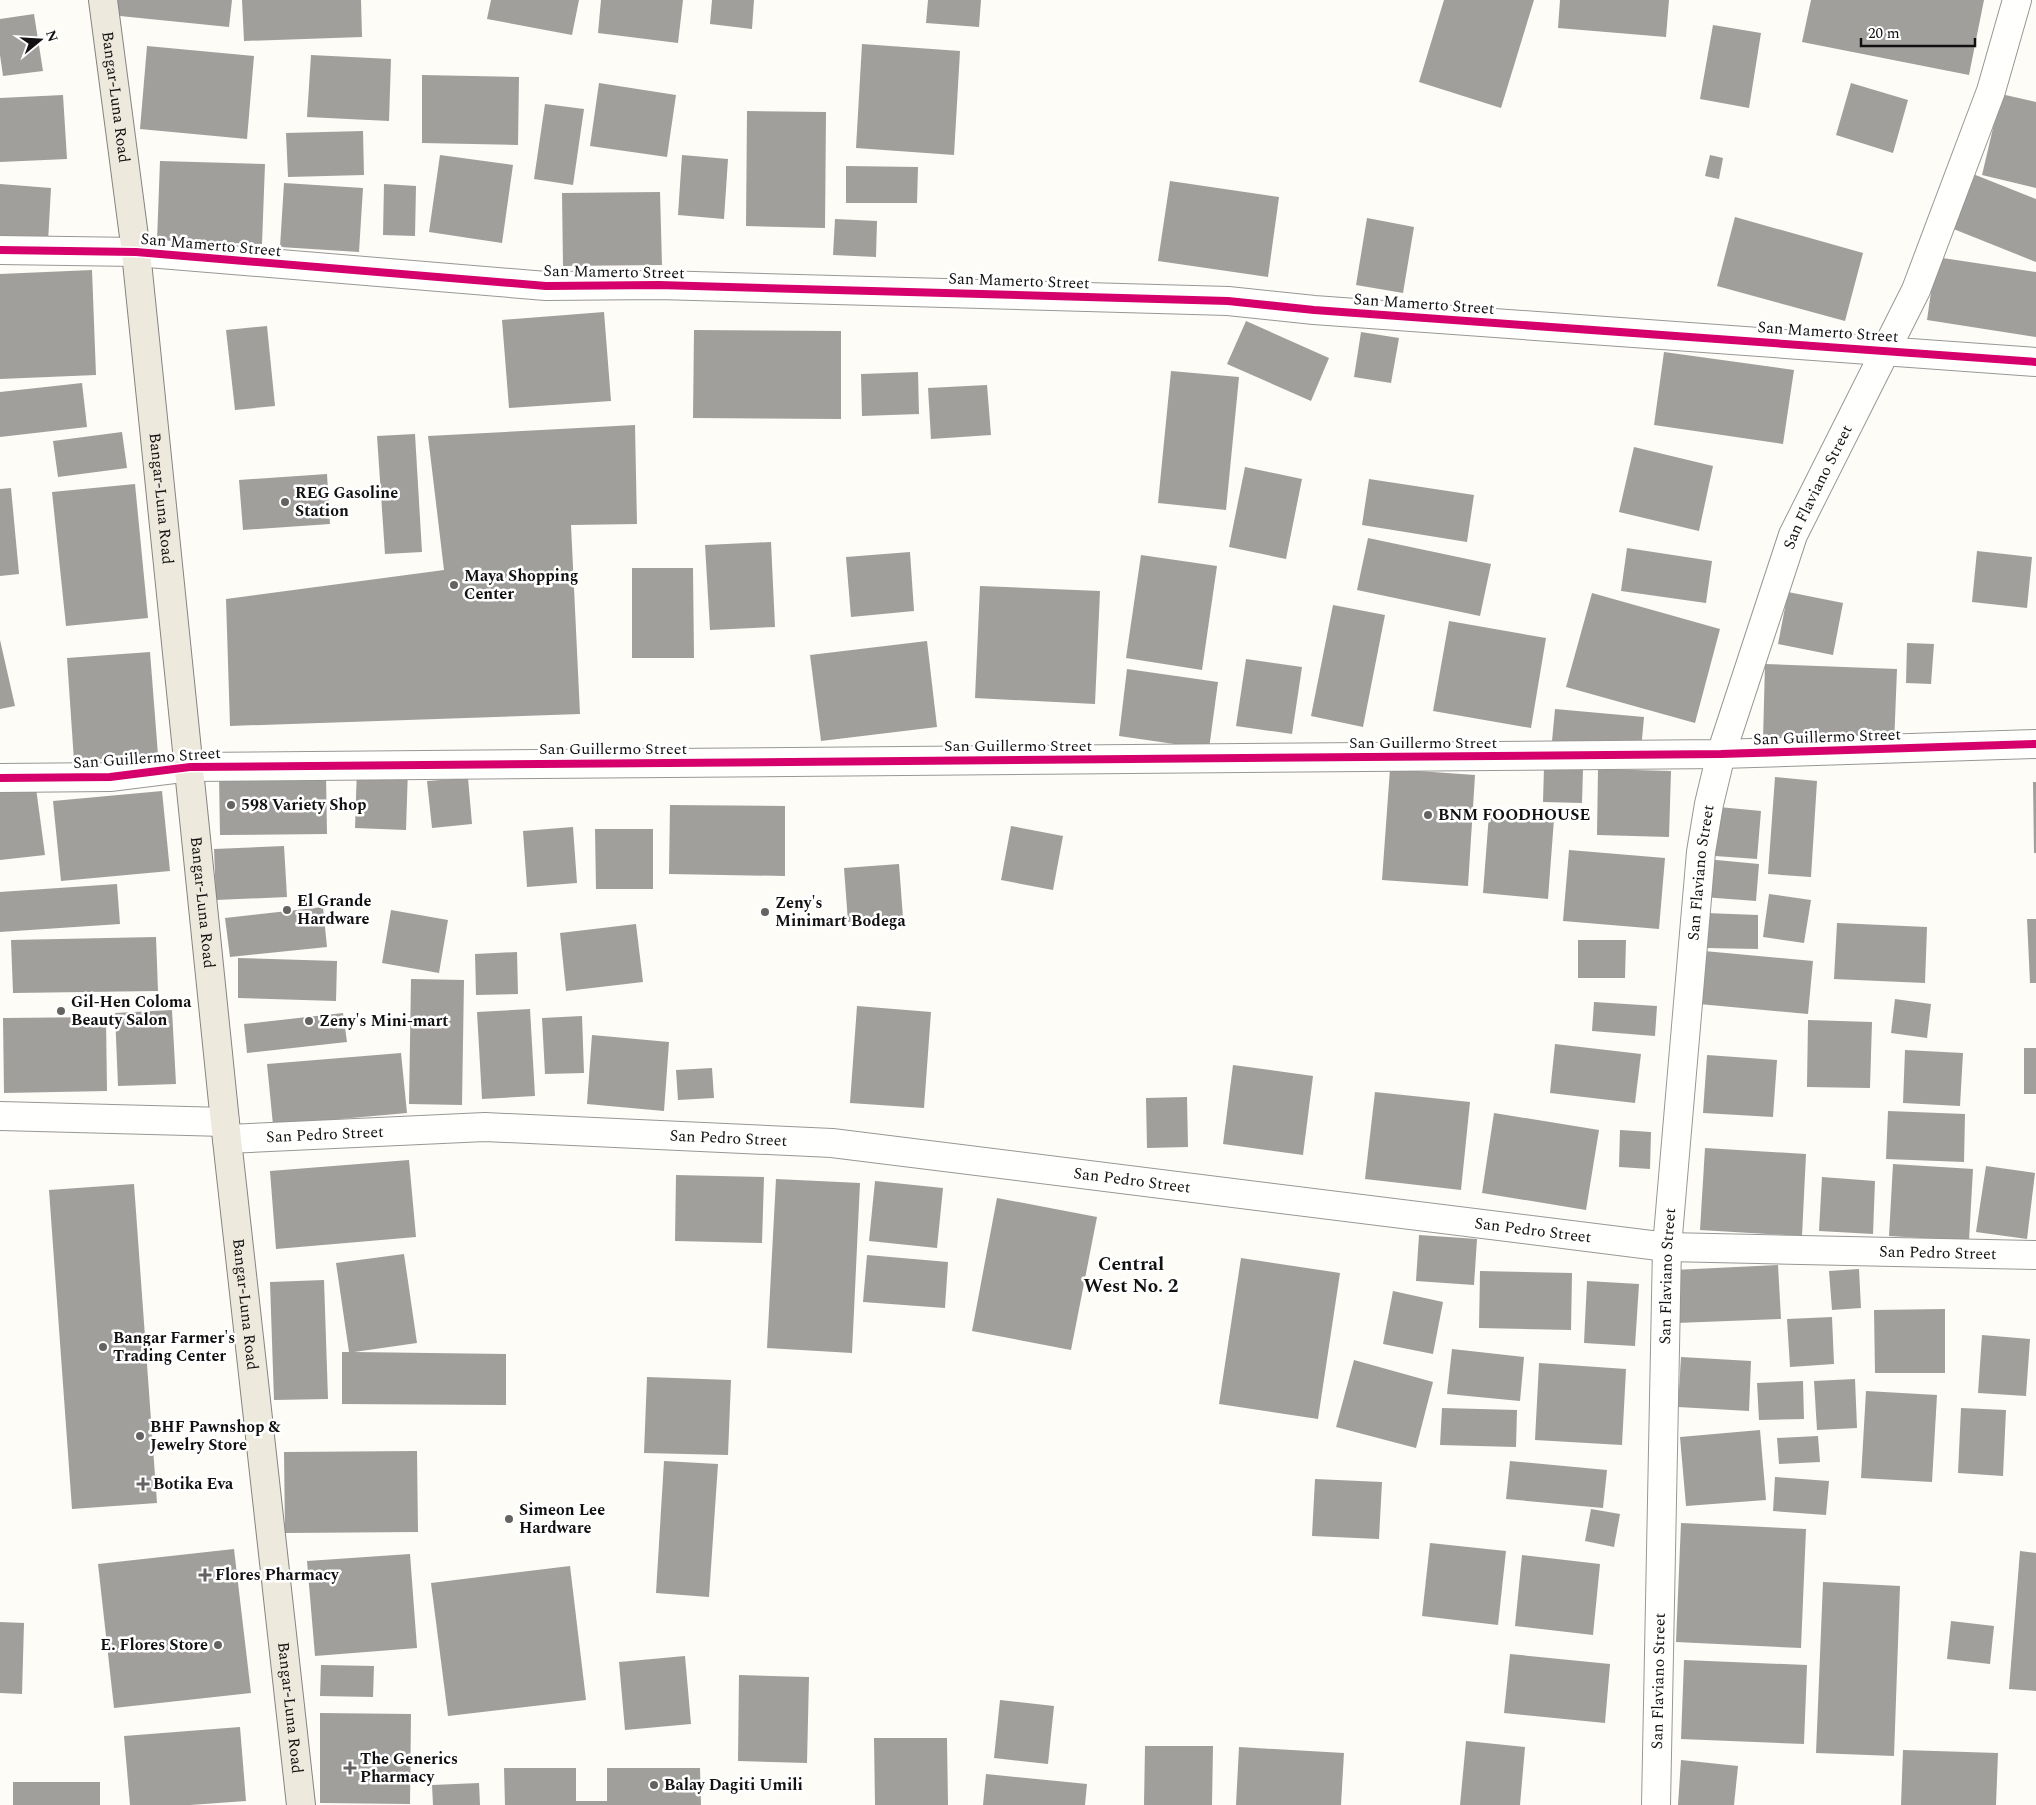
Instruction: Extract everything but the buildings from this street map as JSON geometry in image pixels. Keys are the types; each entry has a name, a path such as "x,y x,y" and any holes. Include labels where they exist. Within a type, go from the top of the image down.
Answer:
{"main road":[{"name":"Bangar-Luna Road","path":"103,0 136,252 226,1131 301,1805"}],"street":[{"name":"San Flaviano Street","path":"1656,1805 1667,1247 1701,852 1721,754 1793,535 1888,350 1916,290 1991,90 2017,0"},
{"name":"San Mamerto Street","path":"0,250 136,252 546,286 659,285 1228,301 1314,310 2036,362"},
{"name":"San Guillermo Street","path":"0,778 110,776 190,767 1721,754 2036,744"},
{"name":"San Pedro Street","path":"0,1116 226,1131 485,1127 832,1143 1667,1247 2036,1256"}],"cycle path":[{"path":"0,250 136,252 546,286 659,285 1228,301 1314,310 2036,362"},
{"path":"0,778 110,777 190,767 1721,754 2036,744"}],"place":[{"name":"REG Gasoline Station","path":"285,502"},
{"name":"Maya Shopping Center","path":"454,585"},
{"name":"598 Variety Shop","path":"231,805"},
{"name":"BNM FOODHOUSE","path":"1428,815"},
{"name":"El Grande Hardware","path":"287,910"},
{"name":"Zeny's Minimart Bodega","path":"765,912"},
{"name":"Gil-Hen Coloma Beauty Salon","path":"61,1011"},
{"name":"Zeny's Mini-mart","path":"309,1021"},
{"name":"Bangar Farmer's Trading Center","path":"103,1347"},
{"name":"BHF Pawnshop & Jewelry Store","path":"140,1436"},
{"name":"Botika Eva","path":"143,1484"},
{"name":"Simeon Lee Hardware","path":"509,1519"},
{"name":"Flores Pharmacy","path":"205,1575"},
{"name":"E. Flores Store","path":"218,1645"},
{"name":"The Generics Pharmacy","path":"350,1768"},
{"name":"Balay Dagiti Umili","path":"654,1785"}],"district":[{"name":"Central West No. 2","path":"1131,1275"}]}
